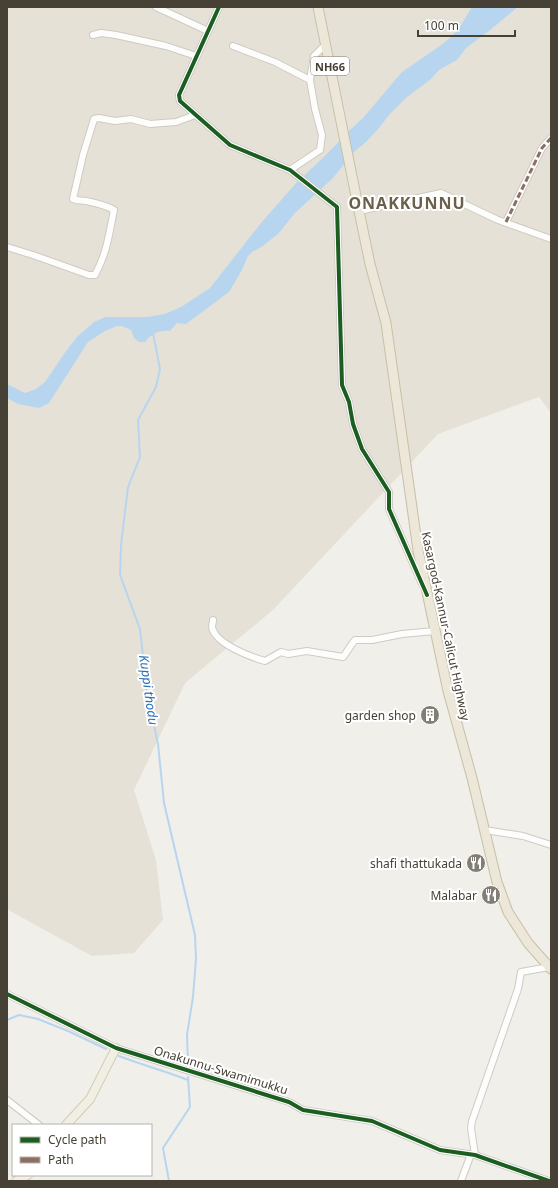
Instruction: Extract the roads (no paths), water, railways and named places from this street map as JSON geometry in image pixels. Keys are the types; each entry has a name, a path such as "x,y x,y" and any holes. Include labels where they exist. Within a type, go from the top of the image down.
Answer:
{"highway":[{"name":"NH66","path":"318,7 326,44"},
{"name":"Kasargod-Kannur-Calicut Highway","path":"326,44 370,264 386,323 418,550 448,691 472,778 497,882 508,912 528,943 550,968 551,977"}],"main road":[{"path":"67,1124 90,1099 116,1048"},
{"path":"16,1181 26,1176"}],"street":[{"path":"156,7 208,31"},
{"path":"219,7 179,95 180,101 230,145 290,170 337,208 342,385 349,402 353,424 362,449 389,492 389,509 427,595"},
{"path":"93,35 101,33 166,46 196,56"},
{"path":"290,170 320,150 322,135 315,109 310,80 314,56 326,44"},
{"path":"233,46 275,62 310,80"},
{"path":"7,247 89,275 95,275 103,259 110,235 114,210 96,203 73,199 83,155 94,119 99,118 115,121 131,120 150,124 176,122 195,115"},
{"path":"506,222 542,148 551,138"},
{"path":"359,211 441,193 506,222 551,239"},
{"path":"213,620 212,627 219,638 227,645 265,661 281,652 288,654 307,651 343,657 347,653 349,646 355,640 372,640 402,634 435,631"},
{"path":"485,830 523,836 551,845"},
{"path":"461,1181 473,1154 471,1128 472,1121 518,989 522,972 550,968"},
{"name":"Onakunnu-Swamimukku","path":"7,994 116,1048 289,1102 303,1110 372,1121 440,1150 473,1154 549,1181"},
{"path":"7,1100 38,1124"}],"water":[{"path":"472,7 518,7 466,48 457,60 439,70 430,80 407,97 366,142 354,152 333,178 295,213 279,233 248,256 242,270 229,292 186,324 177,323 170,331 156,333 150,336 145,342 139,342 134,338 131,330 122,326 117,326 105,331 88,342 49,403 39,408 18,404 7,398 7,384 25,393 36,389 45,382 77,337 94,322 105,317 147,317 165,314 181,307 210,288 261,223 297,182 363,118 402,72 444,43 458,30"}],"waterway":[{"name":"Kuppi thodu","path":"153,333 160,369 156,387 138,420 140,457 128,487 121,545 120,575 140,629 147,693 158,744 164,803 195,935 196,959 193,997 187,1035 188,1063"},
{"path":"7,1020 19,1015 38,1019 106,1049"},
{"path":"119,1056 188,1080"},
{"path":"169,1181 163,1148 190,1107 188,1077"}],"place":[{"name":"garden shop","path":"430,715"},
{"name":"shafi thattukada","path":"476,863"},
{"name":"Malabar","path":"491,895"}],"district":[{"name":"ONAKKUNNU","path":"407,203"}]}
